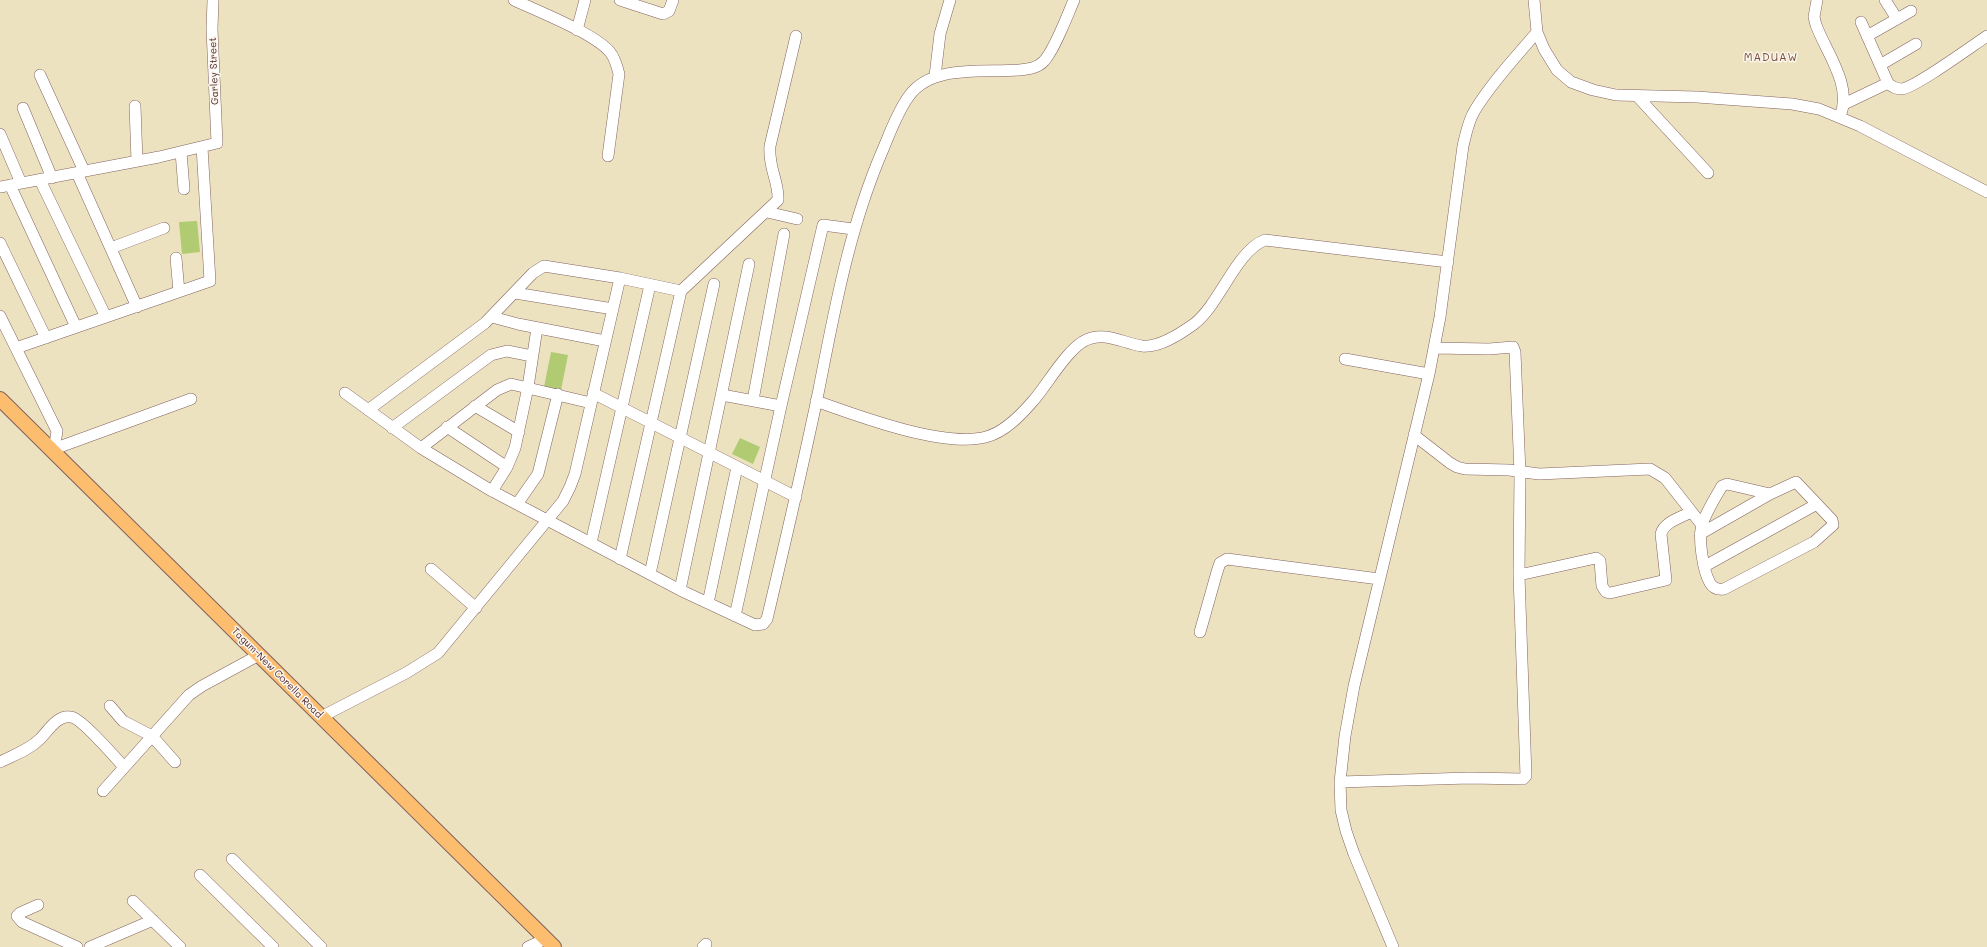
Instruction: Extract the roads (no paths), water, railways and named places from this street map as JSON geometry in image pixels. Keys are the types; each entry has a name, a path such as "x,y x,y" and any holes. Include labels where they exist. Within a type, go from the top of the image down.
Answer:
{"main road":[{"name":"Tagum-New Corella Road","path":"0,399 550,943"}],"street":[{"name":"Garley Street","path":"202,147 217,143 212,29 213,0"},
{"path":"514,0 576,30 603,45 610,52 616,63 619,74 608,156"},
{"path":"576,30 585,0"},
{"path":"620,0 663,14 668,11 673,0"},
{"path":"935,76 940,34 950,0"},
{"path":"345,393 421,448 492,491 680,590 759,626 765,622 796,497 853,229 899,111 910,94 927,80 935,76 947,73 1009,71 1040,65 1048,55 1074,0"},
{"path":"1534,0 1537,32 1544,49 1557,70 1571,82 1593,90 1616,95 1697,97 1792,104 1819,109 1840,116 1921,156 1987,192"},
{"path":"1817,0 1814,18 1839,78 1844,104 1840,116"},
{"path":"1884,0 1897,19"},
{"path":"1867,36 1911,11"},
{"path":"1861,22 1888,83 1895,88 1906,88 1987,36"},
{"path":"1393,947 1354,854 1341,810 1340,782 1345,736 1379,579 1430,374 1448,262 1463,146 1469,124 1474,111 1537,32"},
{"path":"620,558 681,291 767,212 778,200 777,188 771,171 769,157 770,146 796,36"},
{"path":"1880,65 1916,44"},
{"path":"40,75 111,248 137,306"},
{"path":"1844,104 1888,83"},
{"path":"1638,96 1708,173"},
{"path":"135,106 137,161"},
{"path":"23,108 52,178"},
{"path":"0,134 21,183"},
{"path":"16,348 210,281 202,147 52,178 5,186 76,327"},
{"path":"181,152 184,189"},
{"path":"40,180 106,317"},
{"path":"767,212 797,219"},
{"path":"735,616 781,406 823,225 853,229"},
{"path":"111,248 164,228"},
{"path":"753,400 784,234"},
{"path":"816,401 911,431 943,437 968,439 985,437 1000,432 1029,406 1072,351 1085,340 1095,337 1109,337 1143,346 1153,345 1183,331 1195,323 1218,295 1246,254 1256,243 1265,240 1448,262"},
{"path":"0,243 46,338"},
{"path":"176,258 179,292"},
{"path":"680,590 749,264"},
{"path":"368,410 476,331 492,317 533,273 544,266 620,278 681,291"},
{"path":"321,717 431,659 446,645 548,520 570,487 620,278"},
{"path":"650,574 714,284"},
{"path":"591,543 650,285"},
{"path":"514,293 613,308"},
{"path":"0,316 57,431 55,444 51,450"},
{"path":"492,317 537,328 605,341"},
{"path":"492,491 507,467 516,448 528,387 537,328"},
{"path":"1340,782 1526,778 1519,574 1520,473 1514,349 1513,347 1489,349 1434,348"},
{"path":"392,428 491,355 507,351 532,356"},
{"path":"1345,359 1430,374"},
{"path":"421,448 475,406 504,386 511,384 558,394 592,398 622,408 796,497"},
{"path":"517,504 538,474 558,394"},
{"path":"722,395 781,406"},
{"path":"51,450 191,399"},
{"path":"475,406 519,432"},
{"path":"447,427 507,467"},
{"path":"1414,435 1457,467 1509,470 1520,473 1539,474 1650,469 1665,478 1701,529 1705,566 1710,584 1715,588 1724,589 1814,542 1833,525 1832,520 1796,482 1701,529"},
{"path":"708,603 737,467"},
{"path":"1701,529 1724,484 1770,494"},
{"path":"1705,566 1817,504"},
{"path":"1519,574 1596,558 1600,561 1602,586 1606,592 1610,593 1666,580 1661,534 1662,530 1665,525 1690,512"},
{"path":"1200,632 1216,572 1220,562 1226,559 1379,579"},
{"path":"431,569 476,608"},
{"path":"102,791 196,690 259,655"},
{"path":"110,706 123,721 152,736 175,762"},
{"path":"0,762 27,749 40,739 53,724 64,717 70,716 85,726 124,766"},
{"path":"232,860 321,947"},
{"path":"200,876 273,947"},
{"path":"134,901 180,947"},
{"path":"38,905 20,913 17,916 18,918 22,922 77,947"},
{"path":"90,947 153,920"},
{"path":"528,947 550,943"}],"district":[{"name":"MADUAW","path":"1771,58"}]}
